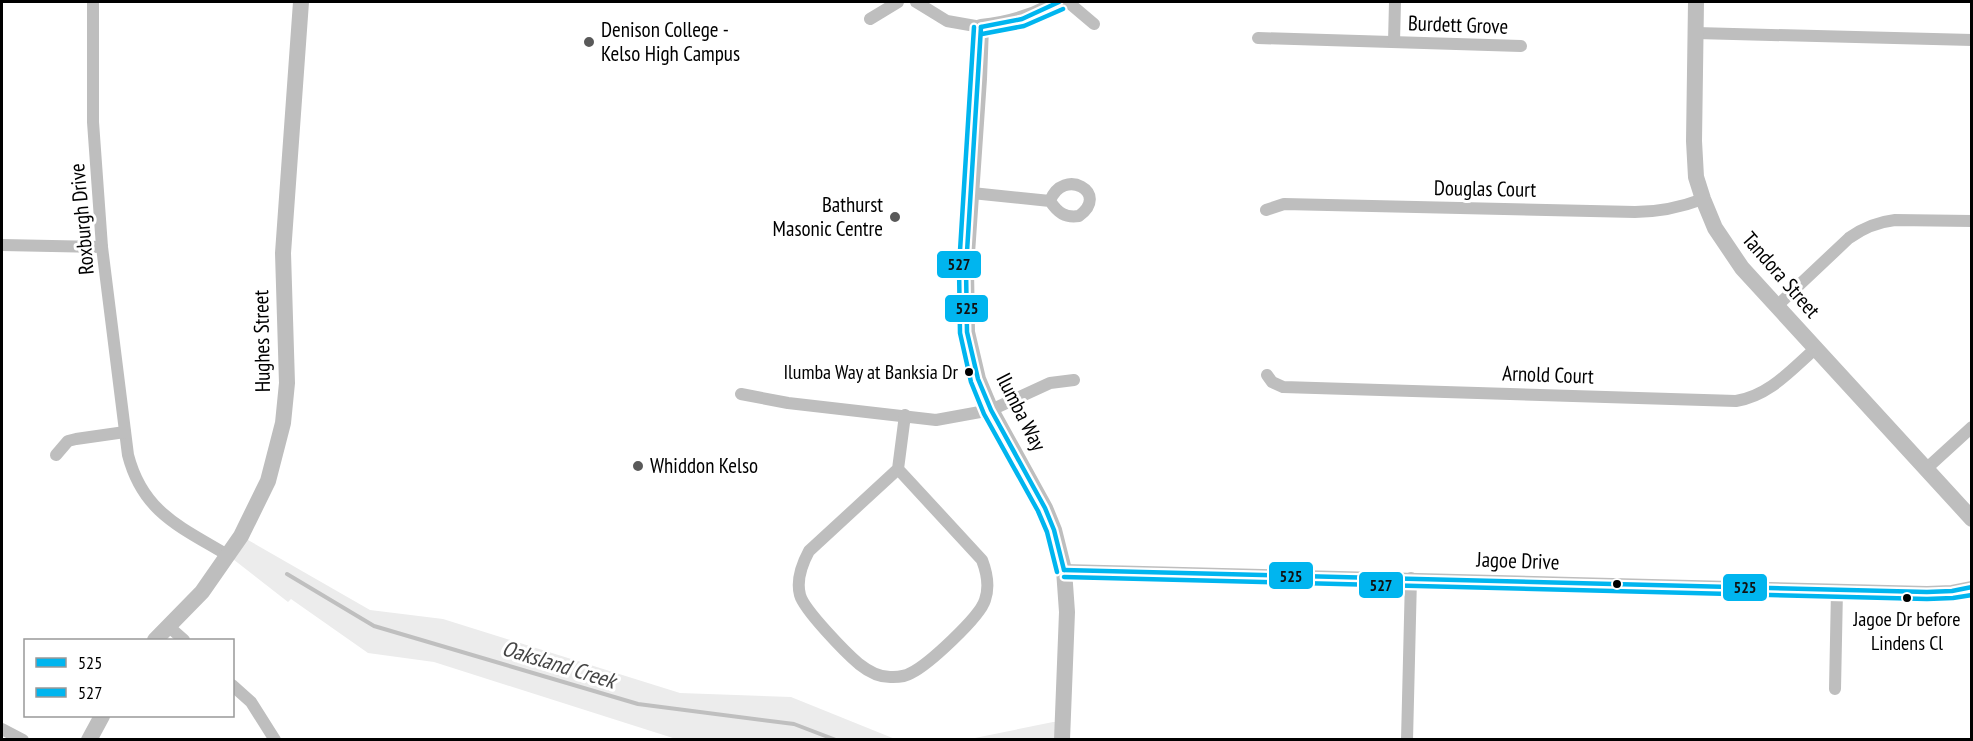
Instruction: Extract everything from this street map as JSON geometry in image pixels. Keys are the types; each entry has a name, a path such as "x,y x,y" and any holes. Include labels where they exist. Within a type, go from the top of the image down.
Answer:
{"street":[{"name":"Roxburgh Drive","path":"93,2 93,122 102,247 125,432 133,474 152,505 174,522 229,556"},
{"name":"Hughes Street","path":"155,639 202,592 229,556 252,518 268,481 283,423 287,398 283,253 301,2"},
{"path":"870,19 898,2"},
{"path":"916,2 947,21 981,27 1016,22 1059,2"},
{"path":"1068,2 1094,24"},
{"name":"Burdett Grove","path":"1394,42 1395,2"},
{"name":"Tandora Street","path":"1696,2 1694,162 1703,199 1715,228 1730,252 1777,306 1971,519"},
{"name":"Ilumba Way","path":"981,27 966,268 966,332 978,379 991,410 1046,508 1064,570 1066,612 1062,740"},
{"path":"1696,33 1971,40"},
{"name":"Burdett Grove","path":"1258,38 1521,46"},
{"path":"972,194 1050,201"},
{"name":"Douglas Court","path":"1266,210 1284,204 1659,212 1703,199"},
{"path":"1777,306 1849,237 1862,229 1895,220 1971,221"},
{"path":"2,245 102,247"},
{"name":"Arnold Court","path":"1267,375 1272,382 1283,387 1736,401 1751,399 1768,390 1815,349"},
{"path":"741,394 788,403 936,420 991,410 1050,383 1074,380"},
{"path":"898,469 982,560 987,574 988,588 985,602 969,623 921,667 908,675 892,677 877,675 860,665 808,610 800,594 799,576 803,561 809,551 898,469 905,415"},
{"path":"1926,470 1971,427"},
{"path":"56,455 68,441 125,432"},
{"name":"Jagoe Drive","path":"1064,570 1927,592 1952,591 1971,586"},
{"path":"1407,740 1411,578"},
{"path":"1835,689 1837,590"},
{"path":"168,626 183,639"},
{"path":"234,688 250,702 275,740"},
{"path":"89,740 101,717"},
{"path":"2,729 23,740"}],"shaded area":[{"path":"241,536 370,610 443,619 680,693 791,697 895,739 676,739 434,662 368,653 291,599 288,602 229,556"},
{"path":"1062,722 1062,739 965,740"}],"waterway":[{"name":"Oaksland Creek","path":"287,574 374,626 638,704 794,724 836,740"}],"transit line":[{"name":"525","path":"981,27 1022,19 1059,2"},
{"name":"527","path":"982,34 1024,26 1063,9"},
{"name":"527","path":"974,27 959,267 960,333 971,382 984,414 1038,511 1047,532 1057,572"},
{"name":"525","path":"981,27 966,268 967,332 978,379 991,410 1045,508 1054,530 1064,570"},
{"name":"525","path":"1064,570 1927,592 1972,587"},
{"name":"527","path":"1064,577 1927,599 1972,595"}],"place":[{"name":"Denison College - Kelso High Campus","path":"589,42"},
{"name":"Bathurst Masonic Centre","path":"895,217"},
{"name":"Ilumba Way at Banksia Dr","path":"969,372"},
{"name":"Whiddon Kelso","path":"638,466"},
{"name":"Jagoe Dr before Lindens Cl","path":"1907,598"}]}
